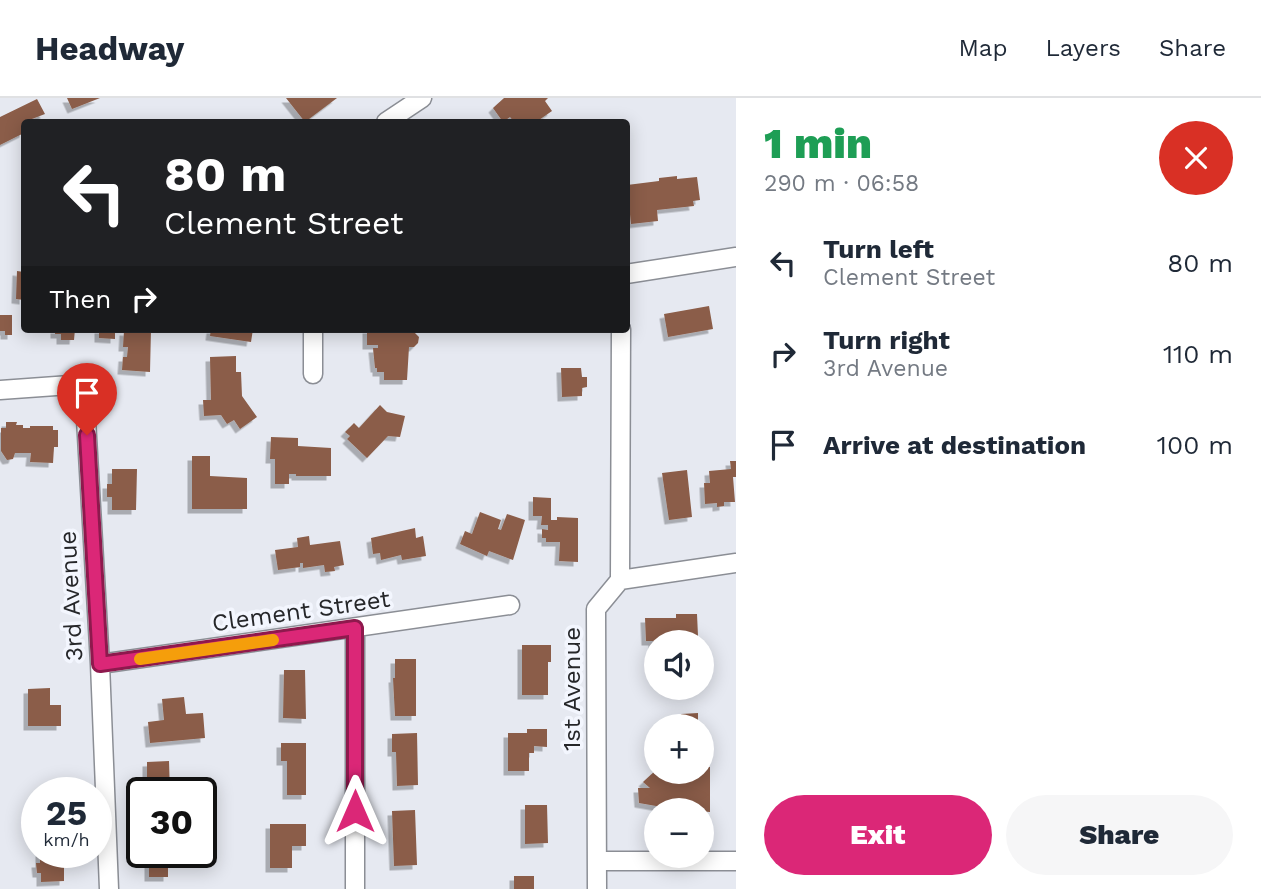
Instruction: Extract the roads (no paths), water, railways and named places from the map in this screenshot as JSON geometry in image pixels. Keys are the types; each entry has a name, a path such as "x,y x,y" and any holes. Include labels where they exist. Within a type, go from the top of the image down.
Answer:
{"street":[{"path":"390,119 422,98"},
{"path":"630,273 736,257"},
{"path":"313,333 313,374"},
{"path":"621,333 620,580 736,563"},
{"name":"3rd Avenue","path":"0,390 84,384 100,664 109,889"},
{"name":"1st Avenue","path":"597,889 596,609 620,580"},
{"name":"Clement Street","path":"100,664 510,605"},
{"path":"355,628 355,889"},
{"path":"597,861 736,861"}]}
